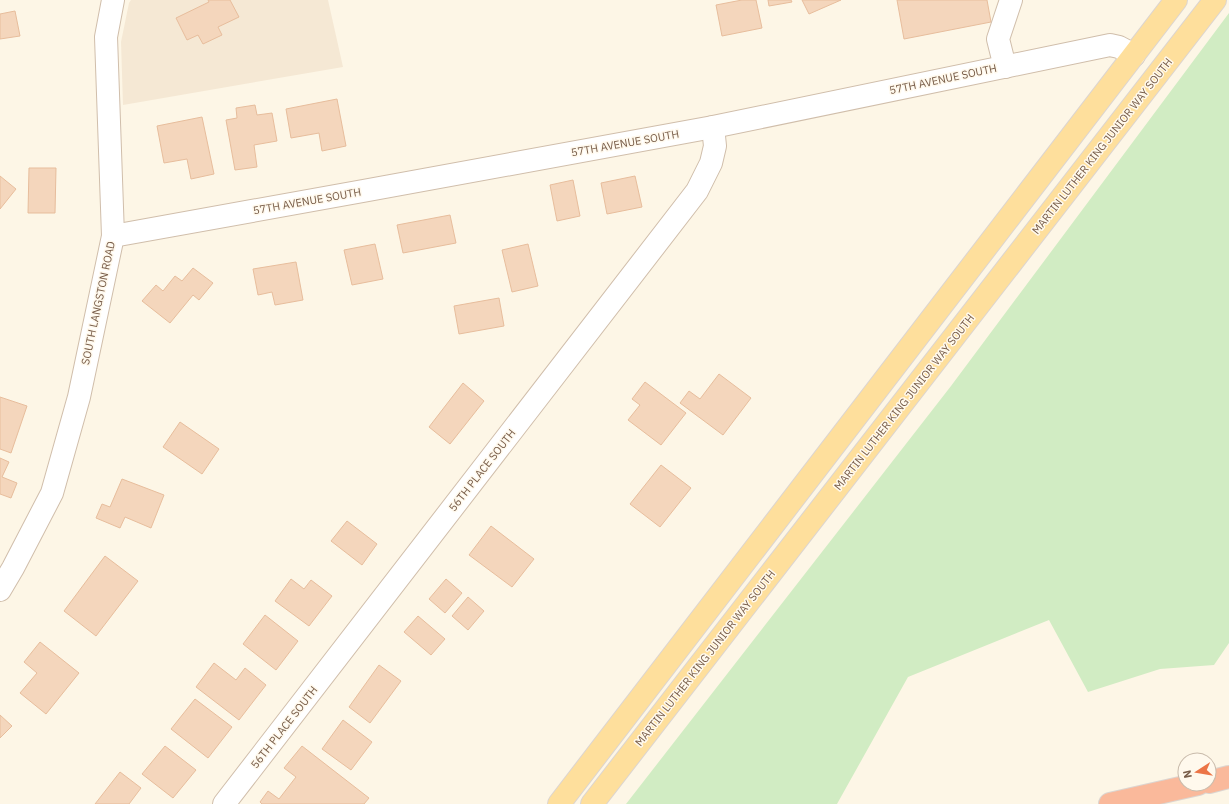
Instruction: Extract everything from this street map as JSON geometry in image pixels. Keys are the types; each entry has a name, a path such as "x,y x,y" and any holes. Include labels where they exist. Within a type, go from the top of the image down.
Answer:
{"highway":[{"path":"1217,780 1229,778"},
{"path":"1110,804 1177,789"}],"main road":[{"path":"559,804 1176,0"},
{"name":"MARTIN LUTHER KING JUNIOR WAY SOUTH","path":"592,804 1215,0"}],"street":[{"name":"SOUTH LANGSTON ROAD","path":"0,590 14,568 52,493 79,397 112,236 106,37 113,0"},
{"path":"1004,67 998,39 1011,0"},
{"name":"57TH AVENUE SOUTH","path":"112,236 713,127 1110,45 1119,47 1134,55"},
{"name":"56TH PLACE SOUTH","path":"224,804 697,191 711,163 716,146 713,127"}],"shaded area":[{"path":"131,0 328,0 343,67 123,105 121,42 129,3"}],"green space":[{"path":"1229,13 1229,643 1214,665 1160,669 1088,692 1049,620 908,677 837,804 626,804 951,386"}],"building":[{"path":"208,0 230,0 239,17 218,27 222,35 203,44 198,35 187,40 176,18 209,2"},
{"path":"742,0 756,0 762,28 722,36 716,5"},
{"path":"768,0 791,0 792,2 769,6"},
{"path":"802,0 841,0 809,14"},
{"path":"897,0 987,0 991,22 904,39"},
{"path":"15,11 20,36 0,39 0,14"},
{"path":"337,99 346,146 322,151 319,133 291,138 286,109"},
{"path":"255,105 257,115 272,113 277,141 254,145 257,167 235,170 226,120 237,118 236,108"},
{"path":"202,117 214,174 191,179 187,159 164,163 157,126"},
{"path":"29,168 56,168 55,213 28,213"},
{"path":"0,176 16,189 0,209"},
{"path":"635,176 642,207 607,214 601,183"},
{"path":"573,180 580,216 557,221 550,185"},
{"path":"450,215 456,243 403,253 397,225"},
{"path":"375,244 383,279 352,285 344,250"},
{"path":"528,244 538,286 512,292 502,250"},
{"path":"296,262 303,300 275,305 272,292 258,295 253,269"},
{"path":"193,268 213,283 199,300 193,295 170,323 142,301 156,285 163,291 175,276 182,281"},
{"path":"499,298 504,326 459,334 454,306"},
{"path":"719,374 751,398 723,435 680,403 689,391 700,399"},
{"path":"645,382 686,413 661,445 628,420 640,405 632,399"},
{"path":"463,383 484,401 450,444 429,427"},
{"path":"0,397 27,406 11,453 0,449"},
{"path":"180,422 219,449 202,474 163,447"},
{"path":"0,458 9,462 2,477 17,483 11,498 0,494"},
{"path":"661,465 691,488 660,527 630,504"},
{"path":"122,479 164,495 151,528 125,517 120,528 96,518 102,504 110,507"},
{"path":"347,521 377,544 362,565 331,541"},
{"path":"491,526 534,559 512,587 469,555"},
{"path":"105,556 138,581 96,636 64,611"},
{"path":"291,579 304,589 311,580 332,596 309,626 275,601"},
{"path":"446,579 462,593 445,613 429,599"},
{"path":"468,597 484,611 468,630 452,616"},
{"path":"265,615 298,641 276,670 243,644"},
{"path":"418,616 445,639 431,655 404,632"},
{"path":"40,642 79,673 46,714 20,693 37,673 24,662"},
{"path":"214,663 236,680 245,668 266,685 239,720 196,687"},
{"path":"379,665 401,681 370,723 349,707"},
{"path":"195,699 232,727 208,758 171,729"},
{"path":"0,715 12,726 0,738"},
{"path":"343,720 372,742 351,770 322,749"},
{"path":"165,746 196,770 173,798 142,774"},
{"path":"302,746 369,798 364,804 262,804 260,802 268,791 279,799 296,777 284,768"},
{"path":"120,772 141,788 129,804 95,804"}]}
